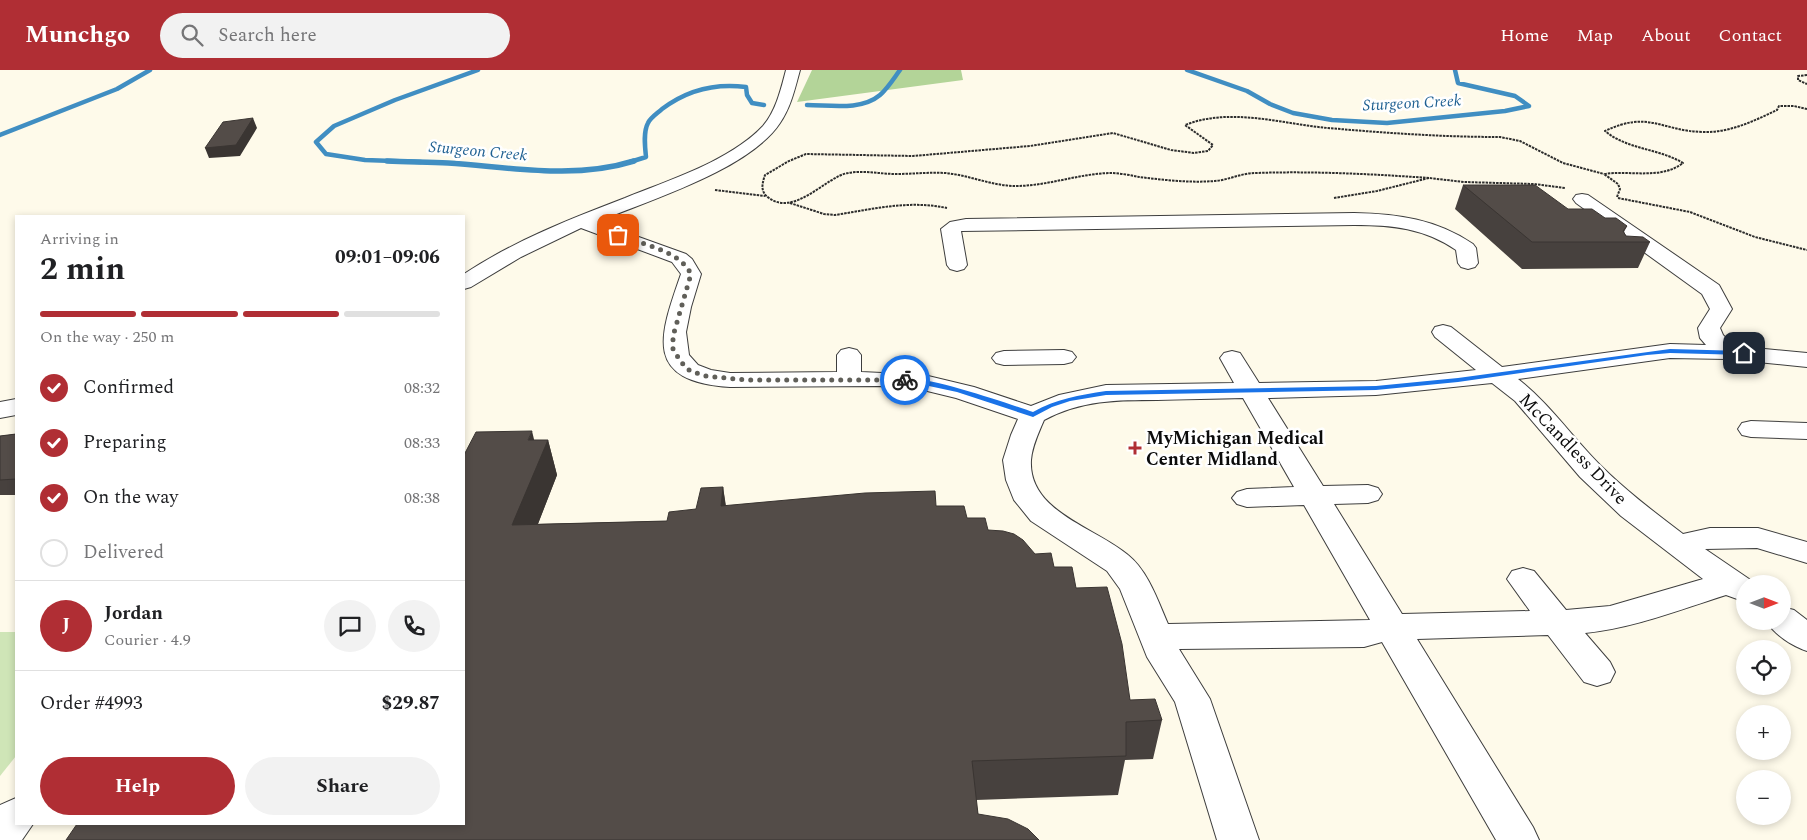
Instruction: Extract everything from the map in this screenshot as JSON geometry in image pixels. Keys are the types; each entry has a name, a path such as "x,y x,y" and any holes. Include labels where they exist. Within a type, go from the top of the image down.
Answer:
{"street":[{"path":"465,282 523,247 695,175 751,144 768,128 778,114 785,99 793,70"},
{"path":"1579,207 1603,214 1711,290 1721,309 1709,328 1712,338 1727,352"},
{"path":"957,265 951,230 957,226 1178,225 1391,219 1415,223 1438,230 1466,248 1468,263"},
{"path":"581,222 654,248 679,258 685,263 691,274 673,336 673,349 681,362 690,371 731,380 891,379 924,382 1033,414"},
{"path":"1631,257 1665,258"},
{"name":"McCandless Drive","path":"1443,332 1498,374 1537,410 1590,471 1631,509 1677,545 1736,586"},
{"path":"1238,840 1192,699 1165,658 1135,587 1118,563 1042,514 1028,500 1020,480 1017,460 1024,435 1033,414 1050,405 1087,395 1376,388 1670,351 1727,352 1807,360"},
{"path":"848,379 849,355"},
{"path":"1004,358 1064,357"},
{"path":"1232,358 1518,840"},
{"path":"0,410 15,407"},
{"path":"1751,429 1807,431"},
{"path":"1247,498 1368,494"},
{"path":"1677,545 1710,538 1758,538 1807,552"},
{"path":"1523,579 1597,672"},
{"path":"1156,637 1364,634 1392,627 1558,623 1610,618 1736,587"},
{"path":"1791,626 1807,638"},
{"path":"0,836 15,817"}],"path":[{"path":"1807,75 1798,76 1798,80 1807,84"},
{"path":"1604,174 1612,172 1659,172 1679,168 1683,163 1665,153 1622,143 1605,131 1614,126 1632,121 1653,121 1697,133 1740,127 1777,110 1779,106 1794,106 1807,109"},
{"path":"766,196 763,193 762,184 766,175 806,154 844,153 913,156 1030,146 1114,133 1147,144 1194,153 1208,151 1213,145 1207,138 1191,130 1185,124 1194,120 1252,118 1363,131 1500,137 1520,141 1577,168 1604,174 1618,184 1620,189 1617,198"},
{"path":"783,202 798,200 808,196 845,172 866,171 894,174 946,173 1003,186 1030,185 1110,173 1165,180 1192,181 1215,181 1253,173 1385,175 1429,178"},
{"path":"708,189 766,196 783,202 796,203 824,214 835,215 913,204 934,205 953,210"}],"green space":[{"path":"812,70 961,70 963,80 797,102"},
{"path":"0,632 15,632 15,757 0,776"}],"building":[{"path":"253,118 236,145 205,148 223,122"},
{"path":"1463,185 1535,185 1568,209 1592,209 1605,218 1616,218 1627,226 1623,231 1626,236 1643,237 1650,242 1532,242"},
{"path":"532,431 528,440 548,440 512,525 667,521 669,512 696,509 701,488 723,487 721,506 865,493 935,491 936,506 964,506 967,518 985,518 988,530 1014,534 1023,540 1035,554 1051,553 1054,567 1072,567 1076,588 1107,587 1122,644 1130,700 1155,699 1162,720 1126,722 1126,756 972,761 978,814 1008,819 1028,829 1039,840 66,840 76,825 465,825 465,453 476,432"},
{"path":"15,434 15,479 0,480 0,436"}],"waterway":[{"name":"Sturgeon Creek","path":"0,135 117,89 150,70"},
{"name":"Sturgeon Creek","path":"421,162 365,160 326,154 316,142 334,126 395,100 478,70"},
{"name":"Sturgeon Creek","path":"807,105 845,106 872,100 880,95 900,70"},
{"name":"Sturgeon Creek","path":"1187,70 1247,91 1270,104 1293,113 1332,120 1387,123 1505,111 1529,106 1515,96 1458,83 1455,70"},
{"name":"Sturgeon Creek","path":"630,162 646,157 645,131 651,119 662,109 681,97 712,87 746,87 747,95 752,103 764,105"},
{"name":"Sturgeon Creek","path":"387,161 448,163 541,171 588,170 634,161"}],"way so far":[{"path":"618,235 679,258 689,269 691,274 673,336 673,349 681,362 690,371 724,379 746,380 905,380"}],"place":[{"name":"MyMichigan Medical Center Midland","path":"1135,448"}],"route":[{"path":"905,380 924,382 959,391 1033,414 1050,405 1069,399 1106,393 1376,388 1458,380 1647,353 1670,351 1744,353"}]}
